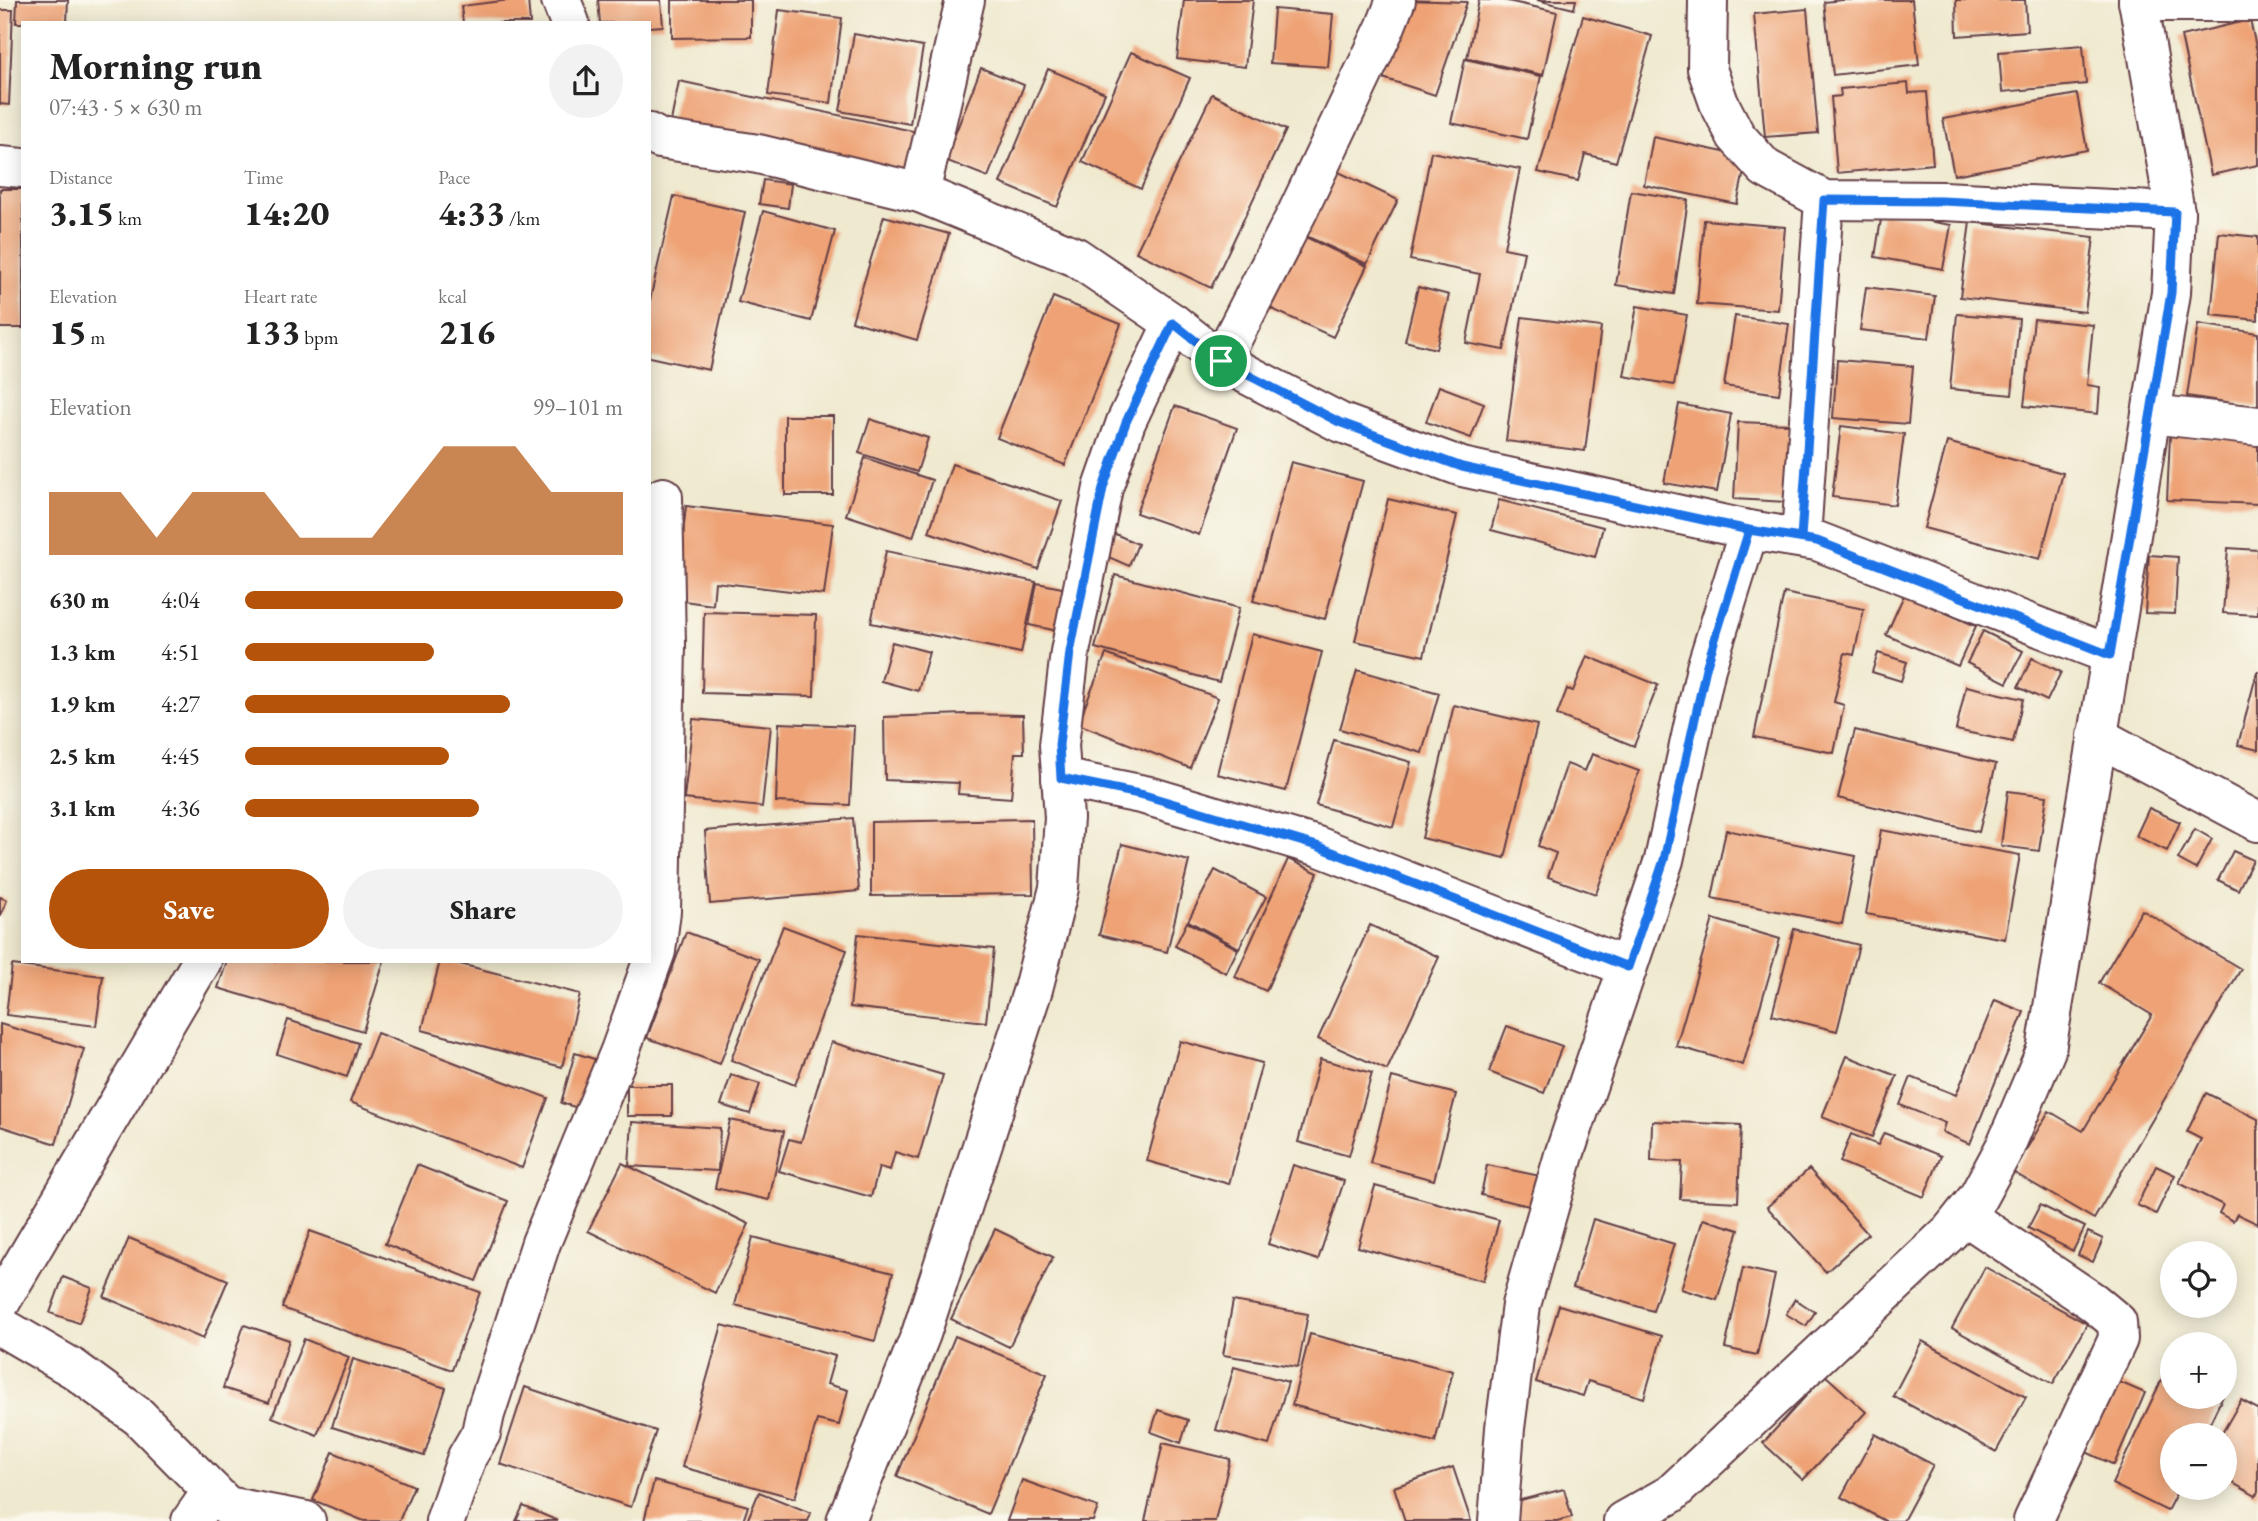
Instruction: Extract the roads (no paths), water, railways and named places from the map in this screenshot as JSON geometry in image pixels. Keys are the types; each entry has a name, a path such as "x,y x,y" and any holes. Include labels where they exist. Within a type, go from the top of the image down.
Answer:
{"street":[{"path":"561,0 569,21"},
{"path":"920,193 965,0"},
{"path":"1221,361 1297,214 1396,0"},
{"path":"1708,0 1707,68 1719,103 1736,136 1765,169 1824,200 1942,201 2175,212"},
{"path":"1623,1521 1671,1494 1950,1232 1978,1197 2005,1147 2046,1050 2171,293 2175,212 2138,1 2258,2"},
{"path":"653,137 758,154 920,193 1076,257 1173,323 1221,361 1339,422 1462,467 1749,530 1817,541 2110,655"},
{"path":"0,166 21,168"},
{"path":"1801,538 1824,200"},
{"path":"846,1521 921,1334 1033,989 1059,888 1065,818 1059,745 1070,652 1103,488 1126,422 1173,323"},
{"path":"2151,414 2258,426"},
{"path":"445,1521 467,1457 481,1433 541,1243 620,1051 656,951 661,911 666,657 663,497"},
{"path":"1498,1521 1505,1427 1521,1305 1564,1155 1664,860 1706,668 1749,530"},
{"path":"2097,736 2258,822"},
{"path":"1061,778 1144,795 1317,846 1628,967"},
{"path":"0,1303 201,963"},
{"path":"1964,1215 2093,1302 2117,1322 2118,1339 2033,1521"},
{"path":"0,1326 74,1369 139,1417 201,1506 227,1506 306,1521"}]}
